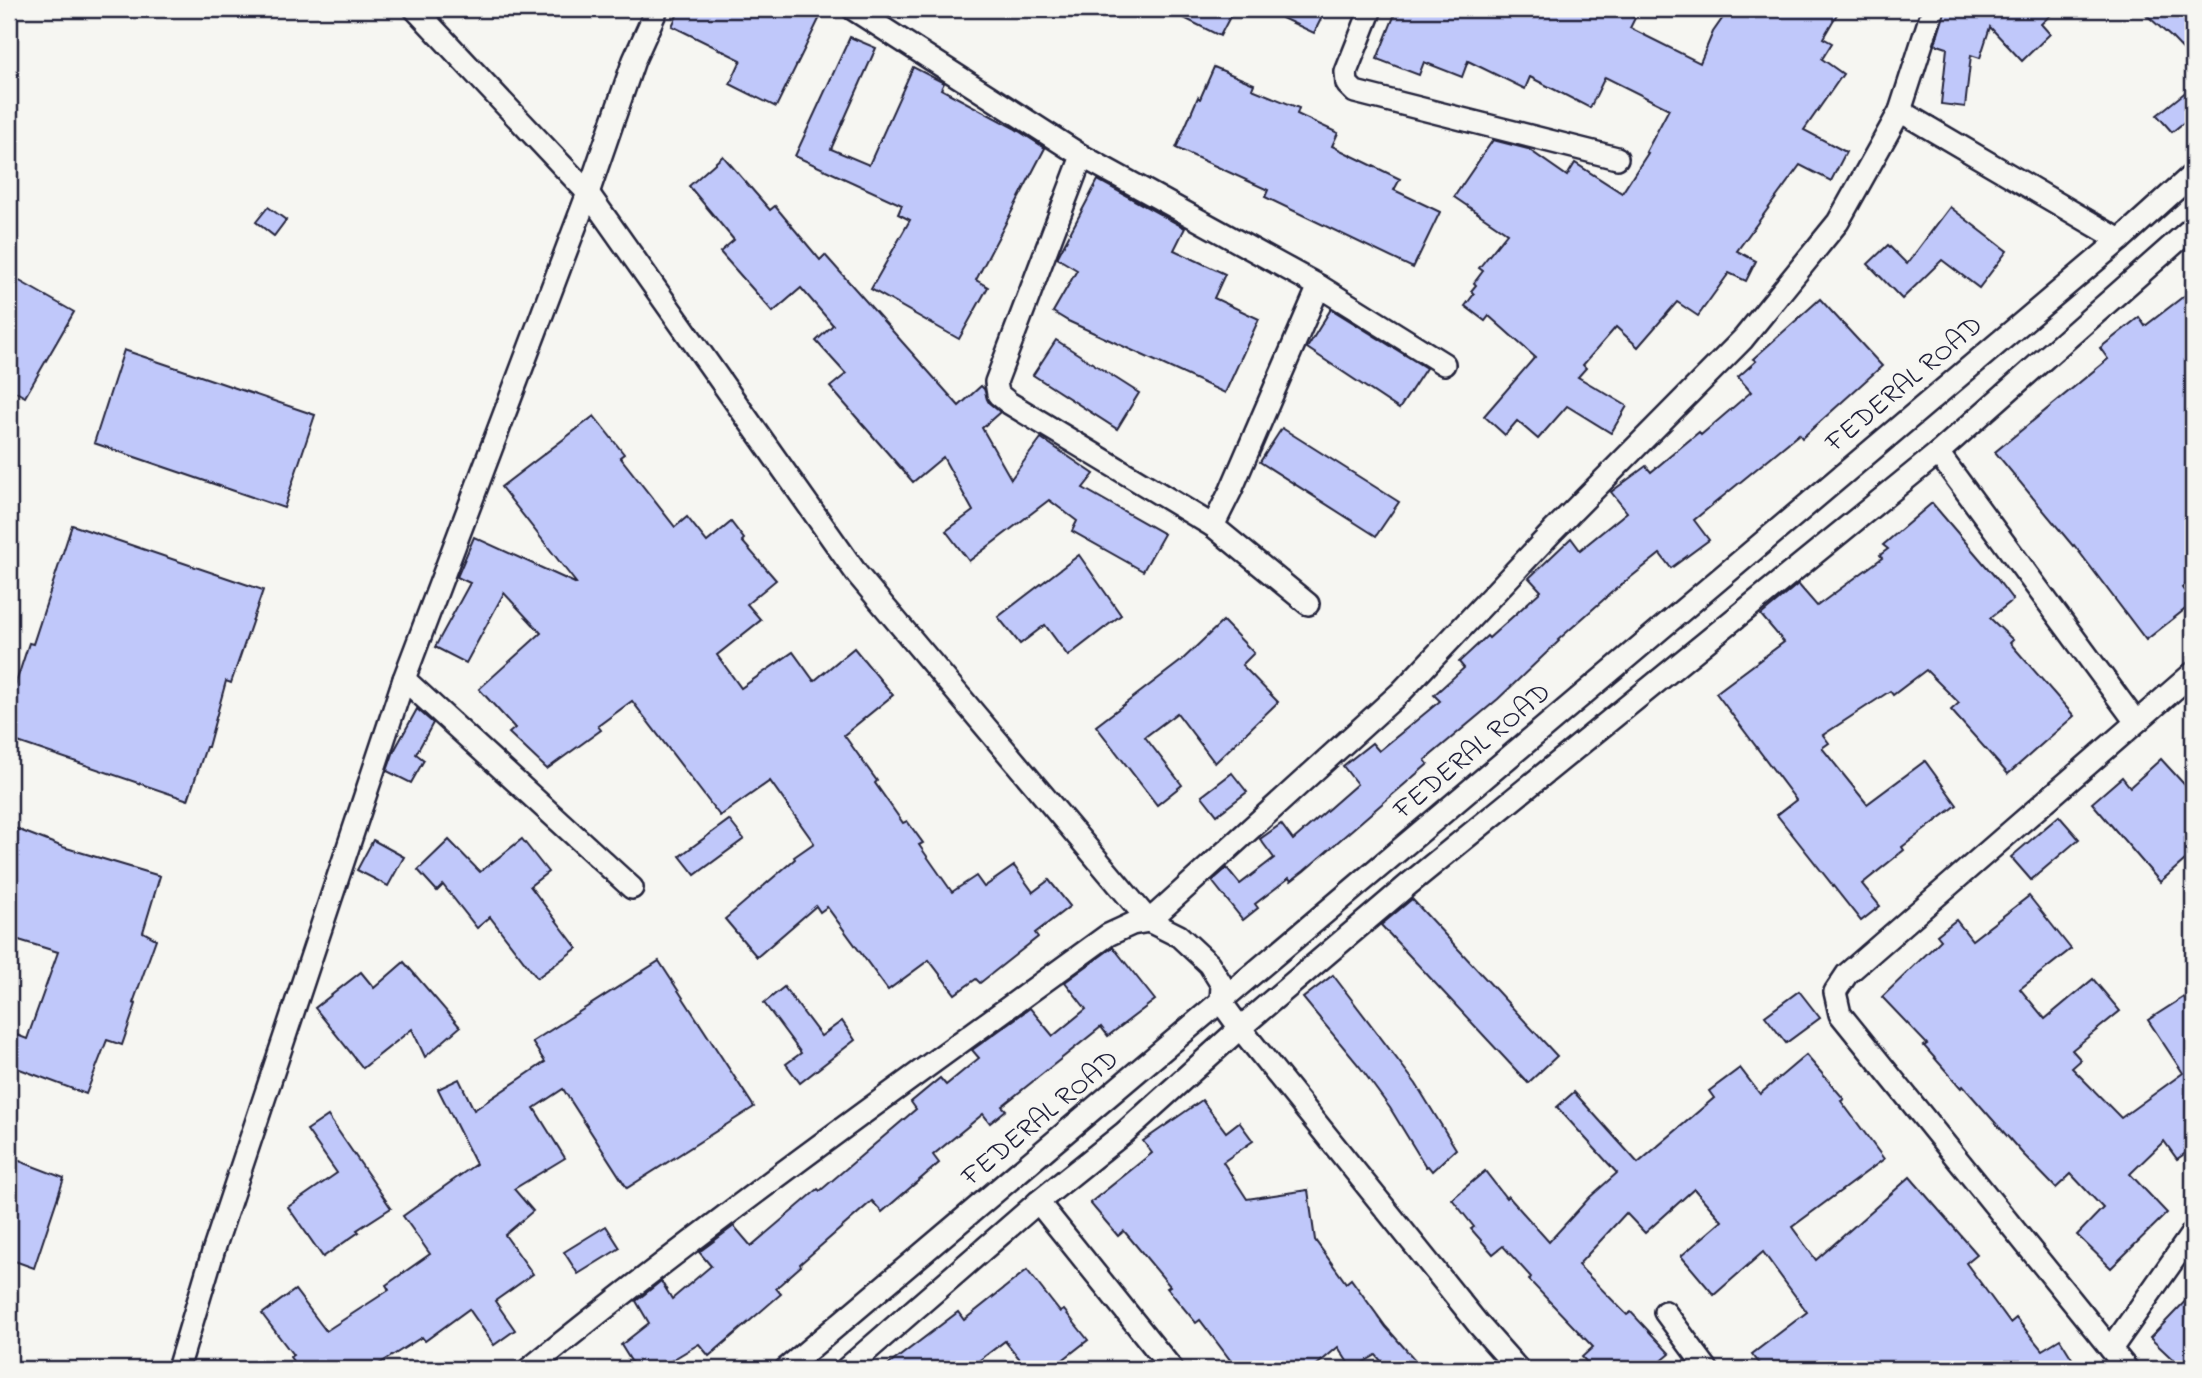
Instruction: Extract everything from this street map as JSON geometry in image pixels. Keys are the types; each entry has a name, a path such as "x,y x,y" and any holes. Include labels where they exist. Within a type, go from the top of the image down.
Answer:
{"street":[{"path":"415,9 588,193 858,574 1149,921 1179,936 1209,964 1222,985 1221,1002 1240,1028 1478,1324 1518,1369"},
{"path":"178,1369 213,1252 404,679 588,193 634,60 656,9"},
{"path":"853,9 1082,156 1319,286 1444,364"},
{"path":"1371,9 1346,72 1347,84 1355,92 1617,158"},
{"path":"529,1369 604,1308 825,1141 1108,935 1132,924 1149,921 1402,691 1553,531 1743,339 1838,222 1900,111 1933,9"},
{"path":"1900,111 2120,240"},
{"path":"1082,156 996,382 998,394 1213,526 1308,604"},
{"name":"FEDERAL ROAD","path":"786,1369 2120,240 2193,174"},
{"path":"854,1367 1038,1202 1124,1133 1240,1028 1525,788 1938,453 2193,227"},
{"path":"1213,526 1319,286"},
{"path":"1938,453 2136,722"},
{"path":"2127,1369 1840,1014 1835,992 1847,974 2193,673"},
{"path":"404,679 632,888"},
{"path":"1038,1202 1172,1369"},
{"path":"2111,1349 2193,1232"},
{"path":"1665,1312 1707,1369"}],"building":[{"path":"680,9 824,9 776,107 730,84 741,60 672,26"},
{"path":"1166,9 1234,9 1220,36"},
{"path":"1263,9 1326,9 1314,33"},
{"path":"1397,9 1617,9 1635,18 1630,28 1700,63 1713,32 1729,9 1840,9 1823,38 1832,43 1822,59 1843,74 1804,130 1846,152 1831,181 1800,165 1737,251 1756,261 1746,281 1729,273 1698,316 1677,302 1638,347 1616,327 1583,365 1586,368 1578,377 1627,406 1611,433 1567,406 1538,439 1517,421 1505,435 1484,416 1535,357 1489,316 1485,321 1465,306 1474,294 1471,291 1476,285 1474,283 1483,271 1479,268 1507,233 1454,197 1493,140 1528,149 1567,176 1575,163 1622,193 1648,153 1646,152 1669,109 1605,77 1590,108 1530,77 1525,89 1468,61 1462,77 1424,62 1419,75 1377,59"},
{"path":"1946,9 2057,9 2041,24 2050,34 2022,61 1990,27 1980,58 1971,55 1965,107 1941,104 1947,48 1935,44"},
{"path":"2140,9 2193,9 2193,60 2172,38"},
{"path":"850,37 876,48 831,149 869,165 913,67 944,83 941,89 1045,148 976,280 988,287 959,339 871,289 910,220 898,214 902,205 795,156"},
{"path":"1214,67 1254,84 1252,89 1299,108 1297,114 1338,133 1332,146 1400,179 1394,190 1440,212 1413,268 1265,197 1268,190 1176,148"},
{"path":"2193,86 2193,115 2172,132 2157,115"},
{"path":"723,156 770,210 775,206 820,260 825,255 959,406 981,386 984,389 989,403 1000,412 982,428 1011,479 1041,438 1094,474 1083,488 1164,534 1143,571 1072,531 1077,521 1049,500 969,561 946,531 973,511 943,457 913,482 830,387 846,374 816,341 833,325 801,288 773,312 720,252 734,240 689,186"},
{"path":"1098,180 1185,228 1174,250 1225,274 1214,298 1259,319 1225,393 1053,312 1077,270 1057,258"},
{"path":"268,207 286,220 274,236 256,222"},
{"path":"1950,207 2007,251 1979,288 1942,260 1902,299 1868,264 1888,245 1907,264"},
{"path":"9,275 74,312 25,397 9,388"},
{"path":"2193,289 2193,578 2182,588 2193,603 2146,640 2074,545 1995,452 2108,359 2100,348 2139,317 2145,326"},
{"path":"1820,299 1882,366 1802,438 1799,434 1694,520 1709,540 1671,568 1660,554 1611,593 1498,699 1425,760 1428,764 1304,871 1291,881 1289,878 1255,904 1258,908 1243,920 1212,881 1227,868 1240,884 1274,858 1260,839 1281,824 1293,840 1357,784 1343,766 1372,743 1379,751 1440,701 1434,695 1464,668 1459,662 1541,591 1529,578 1571,538 1580,550 1627,512 1611,492 1646,466 1651,472 1699,432 1701,435 1751,392 1738,377 1756,361 1753,359"},
{"path":"1331,309 1426,368 1399,409 1307,348"},
{"path":"1056,340 1139,393 1117,429 1033,375"},
{"path":"124,350 315,415 284,508 94,443"},
{"path":"594,416 624,454 620,457 675,527 687,517 707,542 731,522 744,539 742,541 776,580 747,604 761,620 717,655 741,688 793,652 814,681 854,648 893,695 844,735 903,823 907,821 923,843 919,845 952,892 976,876 984,887 1014,866 1033,892 1049,880 1070,906 1035,933 1038,937 980,983 976,979 955,994 929,960 888,990 827,907 820,912 816,906 757,957 725,919 795,859 794,857 814,843 770,781 720,816 632,701 598,726 601,730 547,769 509,733 515,728 479,689 541,633 504,593 466,663 435,647 470,583 457,577 474,537 577,584 501,487"},
{"path":"1282,428 1399,502 1376,536 1260,462"},
{"path":"1932,503 2013,600 1990,618 2013,640 2010,643 2074,716 2008,774 1951,710 1959,703 1926,670 1893,695 1890,691 1823,735 1829,743 1822,748 1867,804 1925,761 1957,805 1902,847 1904,850 1862,884 1880,906 1861,921 1777,815 1796,800 1716,693 1784,642 1761,615 1798,584 1817,606 1882,558 1880,555 1888,549 1883,545"},
{"path":"72,525 263,590 231,683 226,681 208,747 188,800 9,739 9,704 29,643 33,644"},
{"path":"1079,555 1121,615 1068,656 1045,625 1020,644 998,617"},
{"path":"1223,621 1254,653 1242,665 1278,702 1215,763 1177,713 1145,737 1182,785 1157,805 1096,726 1181,661"},
{"path":"417,709 433,723 416,754 424,760 411,783 387,771 394,751"},
{"path":"2161,759 2193,794 2193,853 2160,882 2092,803 2122,777 2130,787"},
{"path":"1232,773 1247,792 1217,815 1202,796"},
{"path":"2059,816 2079,839 2031,880 2011,857"},
{"path":"729,820 744,839 695,875 680,856"},
{"path":"9,826 63,847 160,876 143,932 156,939 133,1003 136,1004 122,1045 107,1040 86,1094 9,1065 9,1032 27,1039 58,952 9,937"},
{"path":"522,839 548,872 530,886 577,948 537,978 490,917 477,928 443,885 437,891 418,870 449,840 480,872"},
{"path":"373,840 404,857 388,886 357,870"},
{"path":"2029,896 2071,949 2020,989 2045,1019 2093,979 2120,1011 2072,1050 2081,1060 2072,1068 2121,1118 2183,1073 2148,1020 2184,997 2193,1011 2193,1148 2177,1159 2164,1141 2130,1174 2167,1213 2111,1268 2077,1235 2103,1208 2071,1174 2056,1188 1963,1086 1961,1088 1924,1046 1927,1044 1882,997 1941,940 1937,935 1956,920 1972,940"},
{"path":"1412,899 1557,1056 1528,1083 1381,925"},
{"path":"1113,947 1155,1000 1108,1036 1101,1027 1002,1106 1006,1110 990,1123 983,1114 933,1155 939,1163 882,1212 872,1201 776,1288 781,1294 709,1356 699,1344 657,1369 636,1369 621,1345 649,1323 636,1301 661,1281 672,1299 711,1266 699,1252 734,1226 751,1246 916,1109 911,1102 940,1078 946,1085 979,1058 972,1050 1030,1008 1053,1036 1086,1009 1065,982"},
{"path":"659,961 754,1107 627,1188 563,1089 534,1108 565,1158 514,1189 533,1211 505,1235 533,1274 495,1301 515,1330 494,1345 469,1309 425,1341 422,1337 371,1369 299,1369 290,1357 293,1355 262,1314 295,1290 326,1331 389,1290 386,1285 430,1254 403,1216 476,1164 438,1089 459,1079 474,1110 545,1062 532,1042"},
{"path":"404,962 460,1027 425,1057 412,1029 363,1068 315,1008 361,972 374,988"},
{"path":"1333,975 1416,1084 1456,1149 1432,1171 1426,1167 1390,1108 1360,1067 1303,998"},
{"path":"784,987 821,1036 842,1021 855,1040 800,1083 786,1064 801,1053 764,1003"},
{"path":"1799,991 1820,1018 1786,1043 1765,1016"},
{"path":"1806,1055 1844,1099 1841,1101 1884,1159 1792,1227 1816,1260 1910,1177 1977,1254 1966,1263 2010,1323 2016,1318 2042,1350 2060,1339 2073,1360 2059,1369 1764,1369 1752,1354 1807,1312 1763,1252 1714,1295 1681,1256 1722,1221 1694,1189 1645,1233 1626,1213 1578,1265 1627,1315 1631,1312 1670,1354 1652,1369 1593,1369 1582,1357 1593,1347 1529,1280 1531,1277 1503,1246 1493,1254 1471,1229 1474,1227 1452,1199 1485,1171 1506,1198 1508,1196 1549,1242 1590,1197 1617,1173 1557,1107 1574,1092 1638,1163 1714,1098 1709,1091 1740,1068 1760,1094"},
{"path":"1202,1100 1226,1132 1239,1122 1253,1141 1223,1162 1247,1199 1308,1190 1315,1240 1346,1283 1351,1279 1386,1327 1423,1369 1388,1369 1376,1355 1352,1369 1338,1347 1312,1369 1237,1369 1200,1320 1196,1323 1167,1288 1170,1286 1124,1231 1118,1236 1090,1203 1152,1153 1143,1141"},
{"path":"328,1116 391,1208 323,1257 288,1207 337,1173 307,1130"},
{"path":"9,1157 64,1178 34,1268 9,1259"},
{"path":"606,1226 620,1248 578,1274 564,1252"},
{"path":"1027,1270 1060,1312 1064,1310 1088,1340 1051,1369 1028,1369 1005,1341 968,1369 883,1369 958,1312 964,1320"},
{"path":"2193,1293 2193,1369 2183,1369 2150,1338"}]}
